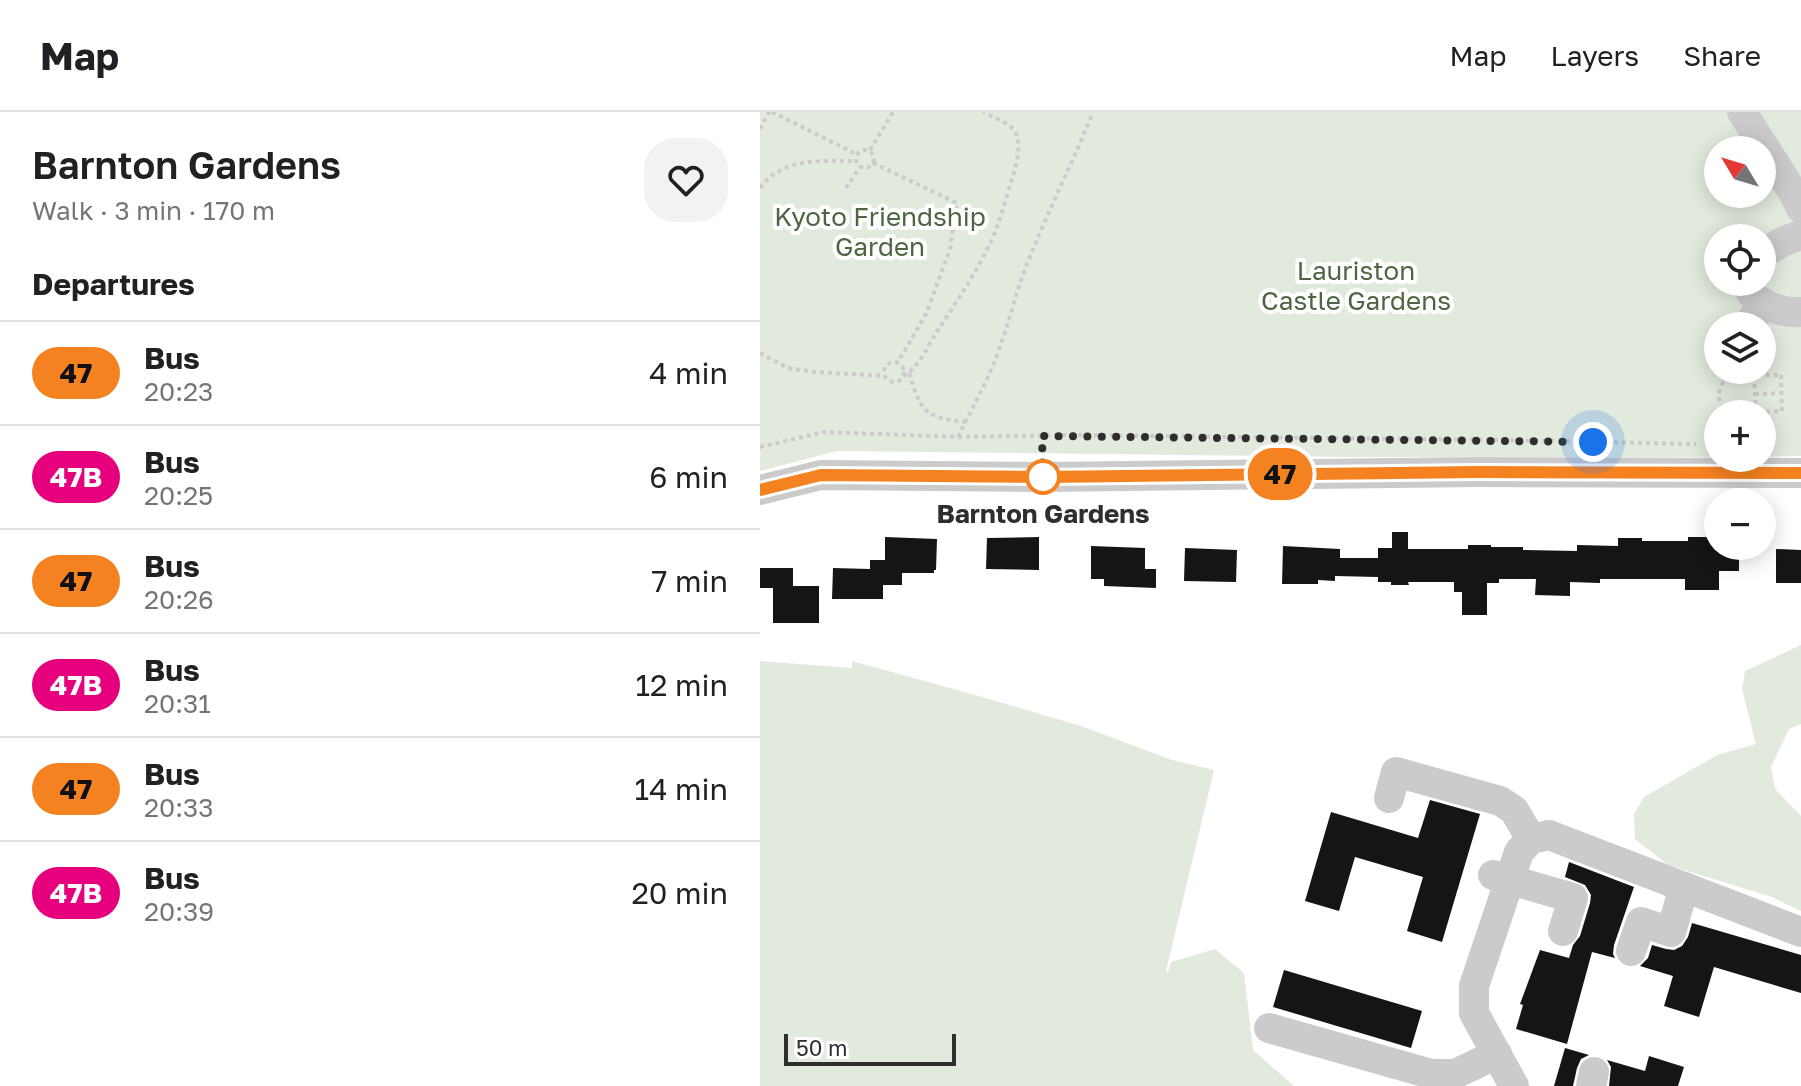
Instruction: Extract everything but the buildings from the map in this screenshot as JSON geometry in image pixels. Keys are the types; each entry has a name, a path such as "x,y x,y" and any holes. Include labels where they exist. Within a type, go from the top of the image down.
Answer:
{"street":[{"path":"1742,112 1801,208"},
{"path":"1776,246 1801,235"},
{"path":"1752,304 1801,312"},
{"path":"760,490 821,475 1059,477 1478,472 1801,473"},
{"path":"1389,798 1396,772 1500,801 1514,810 1531,839"},
{"path":"1514,1086 1474,1013 1474,986 1501,877 1531,839 1549,835 1801,932"},
{"path":"1501,877 1573,898 1563,931"},
{"path":"1631,951 1641,922 1671,932 1684,887"},
{"path":"1269,1028 1301,1050 1431,1074 1455,1074 1497,1054"}],"path":[{"path":"760,129 771,112 856,154"},
{"path":"760,353 788,368 884,376 889,381 898,381 906,375 923,356 993,237 1012,179 1017,135 1013,128 983,112"},
{"path":"958,437 991,370 1028,259 1093,112"},
{"path":"870,150 892,114"},
{"path":"856,154 862,149 870,150 874,155 873,163 860,167"},
{"path":"856,154 860,167"},
{"path":"760,188 781,169 795,163 856,161"},
{"path":"873,163 957,203 950,249 926,314 898,362"},
{"path":"846,188 860,167"},
{"path":"884,376 884,367 890,362 898,362"},
{"path":"898,362 926,412 935,417 965,422"},
{"path":"1776,375 1781,375 1782,393 1782,411 1776,411"},
{"path":"1754,384 1755,400"},
{"path":"1755,394 1782,393"},
{"path":"760,447 824,432 958,437 1068,435 1702,444"}],"green space":[{"name":"Lauriston Castle Gardens","path":"760,112 1801,112 1801,456 1776,457 1776,400 1704,400 1704,457 1352,457 837,451 760,471"},
{"path":"1801,645 1801,724 1789,729 1771,767 1775,789 1801,816 1801,911 1772,897 1668,865 1635,839 1634,814 1644,797 1717,755 1756,744 1742,689 1745,671"},
{"path":"760,661 852,668 852,661 1081,726 1172,760 1214,770 1166,971 1168,973 1171,962 1215,949 1244,973 1253,1050 1294,1086 760,1086"}],"bus line":[{"name":"47","path":"760,490 821,475 1043,477 1478,472 1801,473"}],"place":[{"name":"Barnton Gardens","path":"1043,477"}],"route":[{"path":"1043,477 1042,436 1593,442"}],"park label":[{"name":"Kyoto Friendship Garden","path":"880,231"}]}
